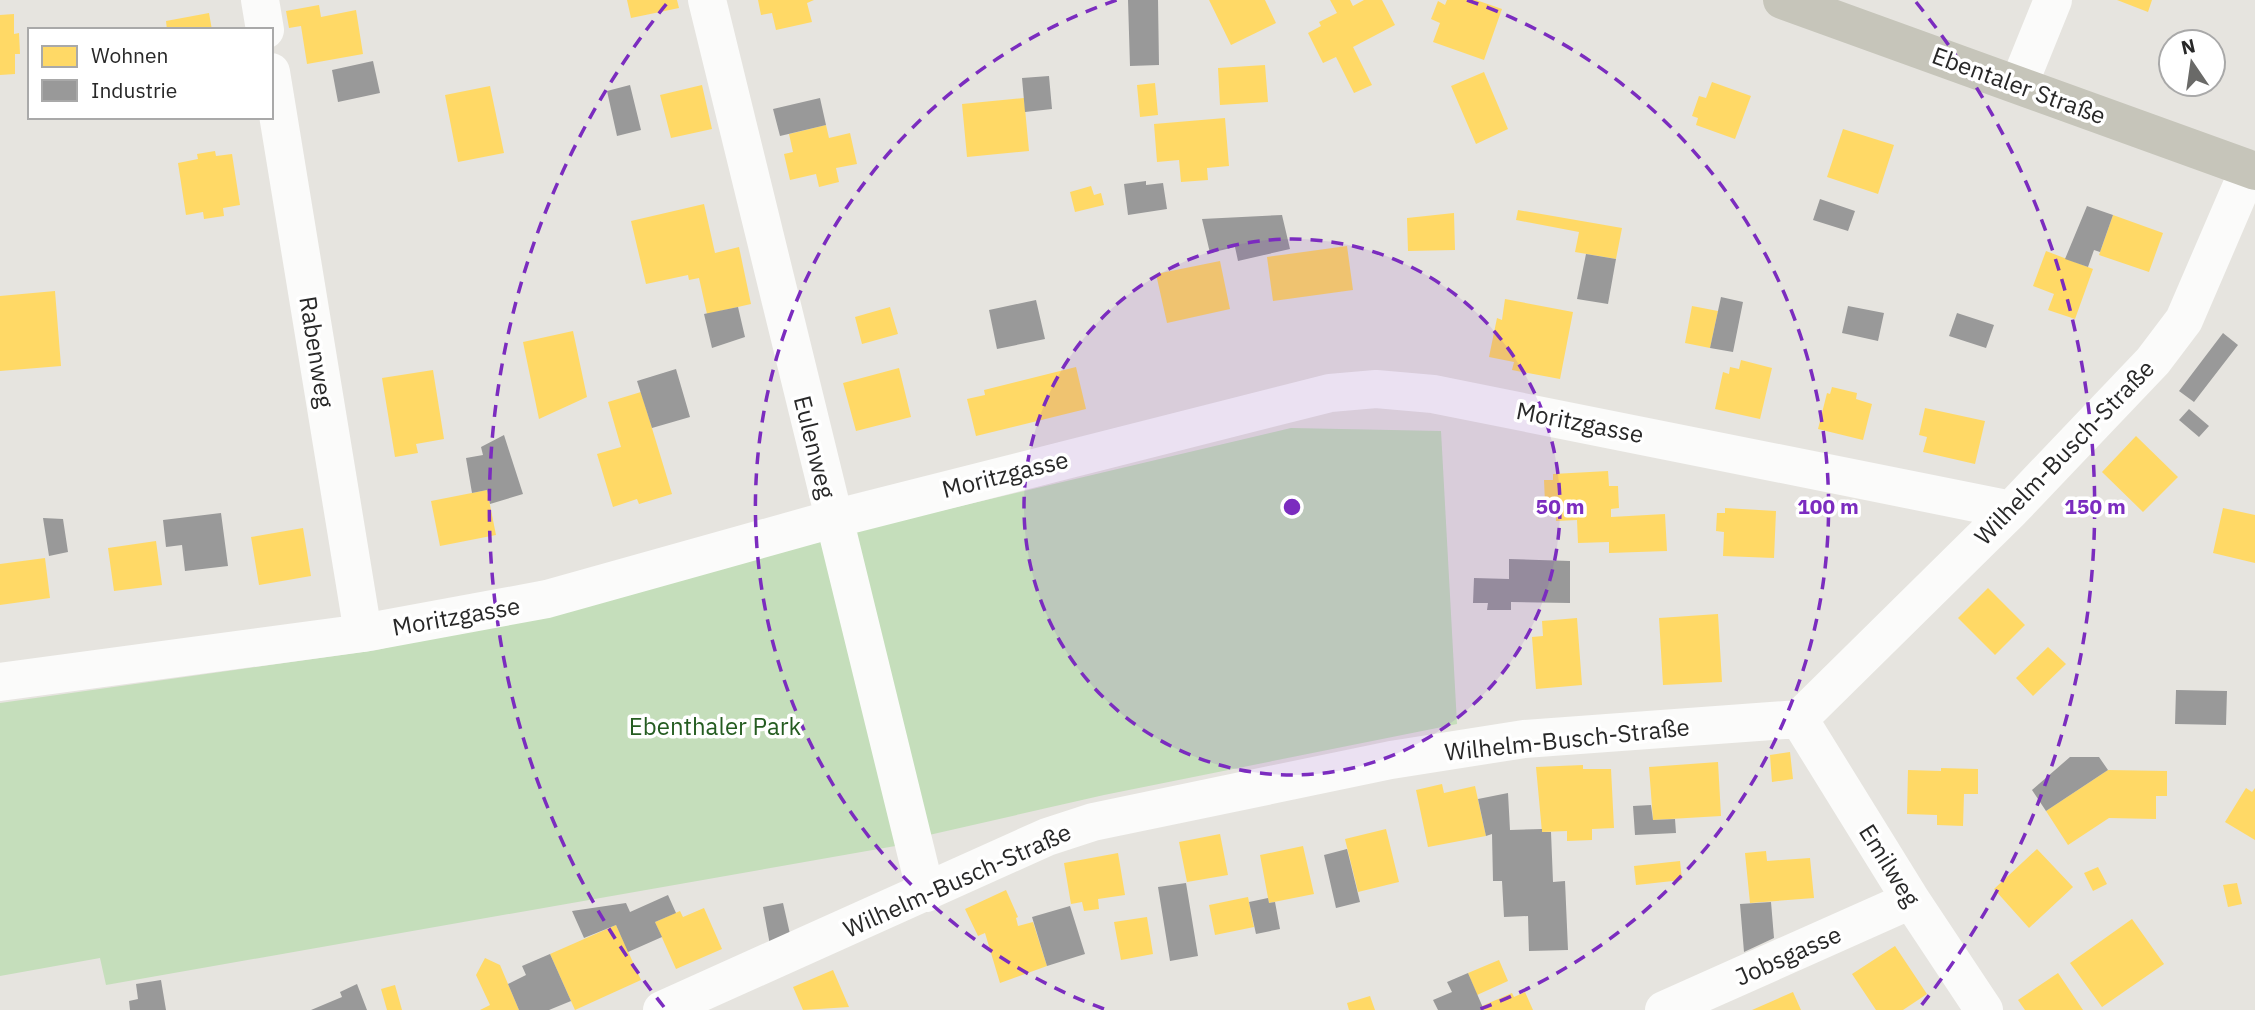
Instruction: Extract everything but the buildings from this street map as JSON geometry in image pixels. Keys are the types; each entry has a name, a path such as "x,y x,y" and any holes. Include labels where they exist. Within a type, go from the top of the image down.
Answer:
{"main road":[{"name":"Ebentaler Straße","path":"1782,0 2252,170"}],"street":[{"path":"260,0 265,28"},
{"name":"Eulenweg","path":"707,0 926,892"},
{"path":"2019,84 2053,0"},
{"name":"Rabenweg","path":"273,84 363,633"},
{"name":"Wilhelm-Busch-Straße","path":"662,1010 1048,837 1093,822 1391,760 1524,739 1799,719 2011,510 2153,361 2184,320 2252,170"},
{"name":"Moritzgasse","path":"0,682 363,633 547,600 833,519 1284,402 1330,393 1376,389 1433,394 1484,403 2011,510"},
{"name":"Emilweg","path":"1799,719 1911,900 1984,1010"},
{"name":"Jobsgasse","path":"1664,1010 1911,900"}],"green space":[{"path":"1291,428 1441,431 1457,724 1104,795 929,835 851,532"},
{"name":"Ebenthaler Park","path":"828,540 901,845 106,985 100,958 0,976 0,703 377,650"}]}
